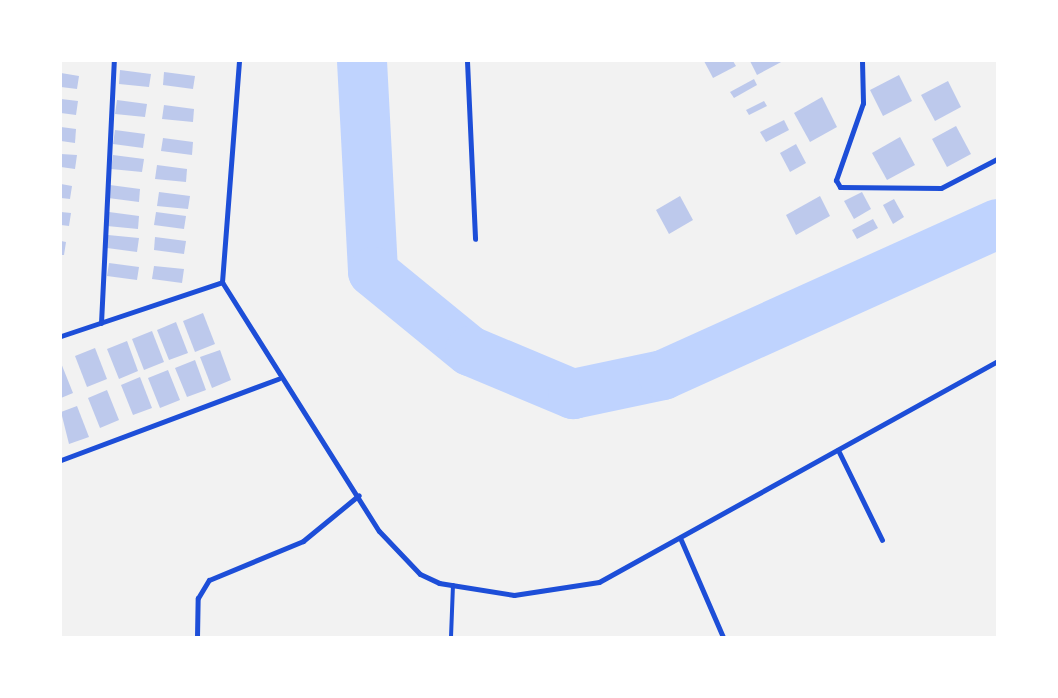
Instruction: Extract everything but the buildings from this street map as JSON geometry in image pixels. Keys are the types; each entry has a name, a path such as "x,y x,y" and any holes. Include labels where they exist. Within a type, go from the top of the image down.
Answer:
{"street":[{"path":"101,323 114,61"},
{"path":"239,61 222,282 278,379 359,495 379,531 413,568 439,583 514,595 599,582 681,540 997,361"},
{"path":"466,61 475,239"},
{"path":"862,61 864,103 836,180 840,187 941,188 997,159"},
{"path":"61,336 222,282"},
{"path":"61,460 278,379"},
{"path":"838,450 882,540"},
{"path":"197,637 198,598 209,580 303,541 359,495"},
{"path":"681,540 723,637"}],"lane":[{"path":"451,637 453,585"}],"waterway":[{"path":"362,61 373,272 470,351 573,394 663,375 997,224"}]}
